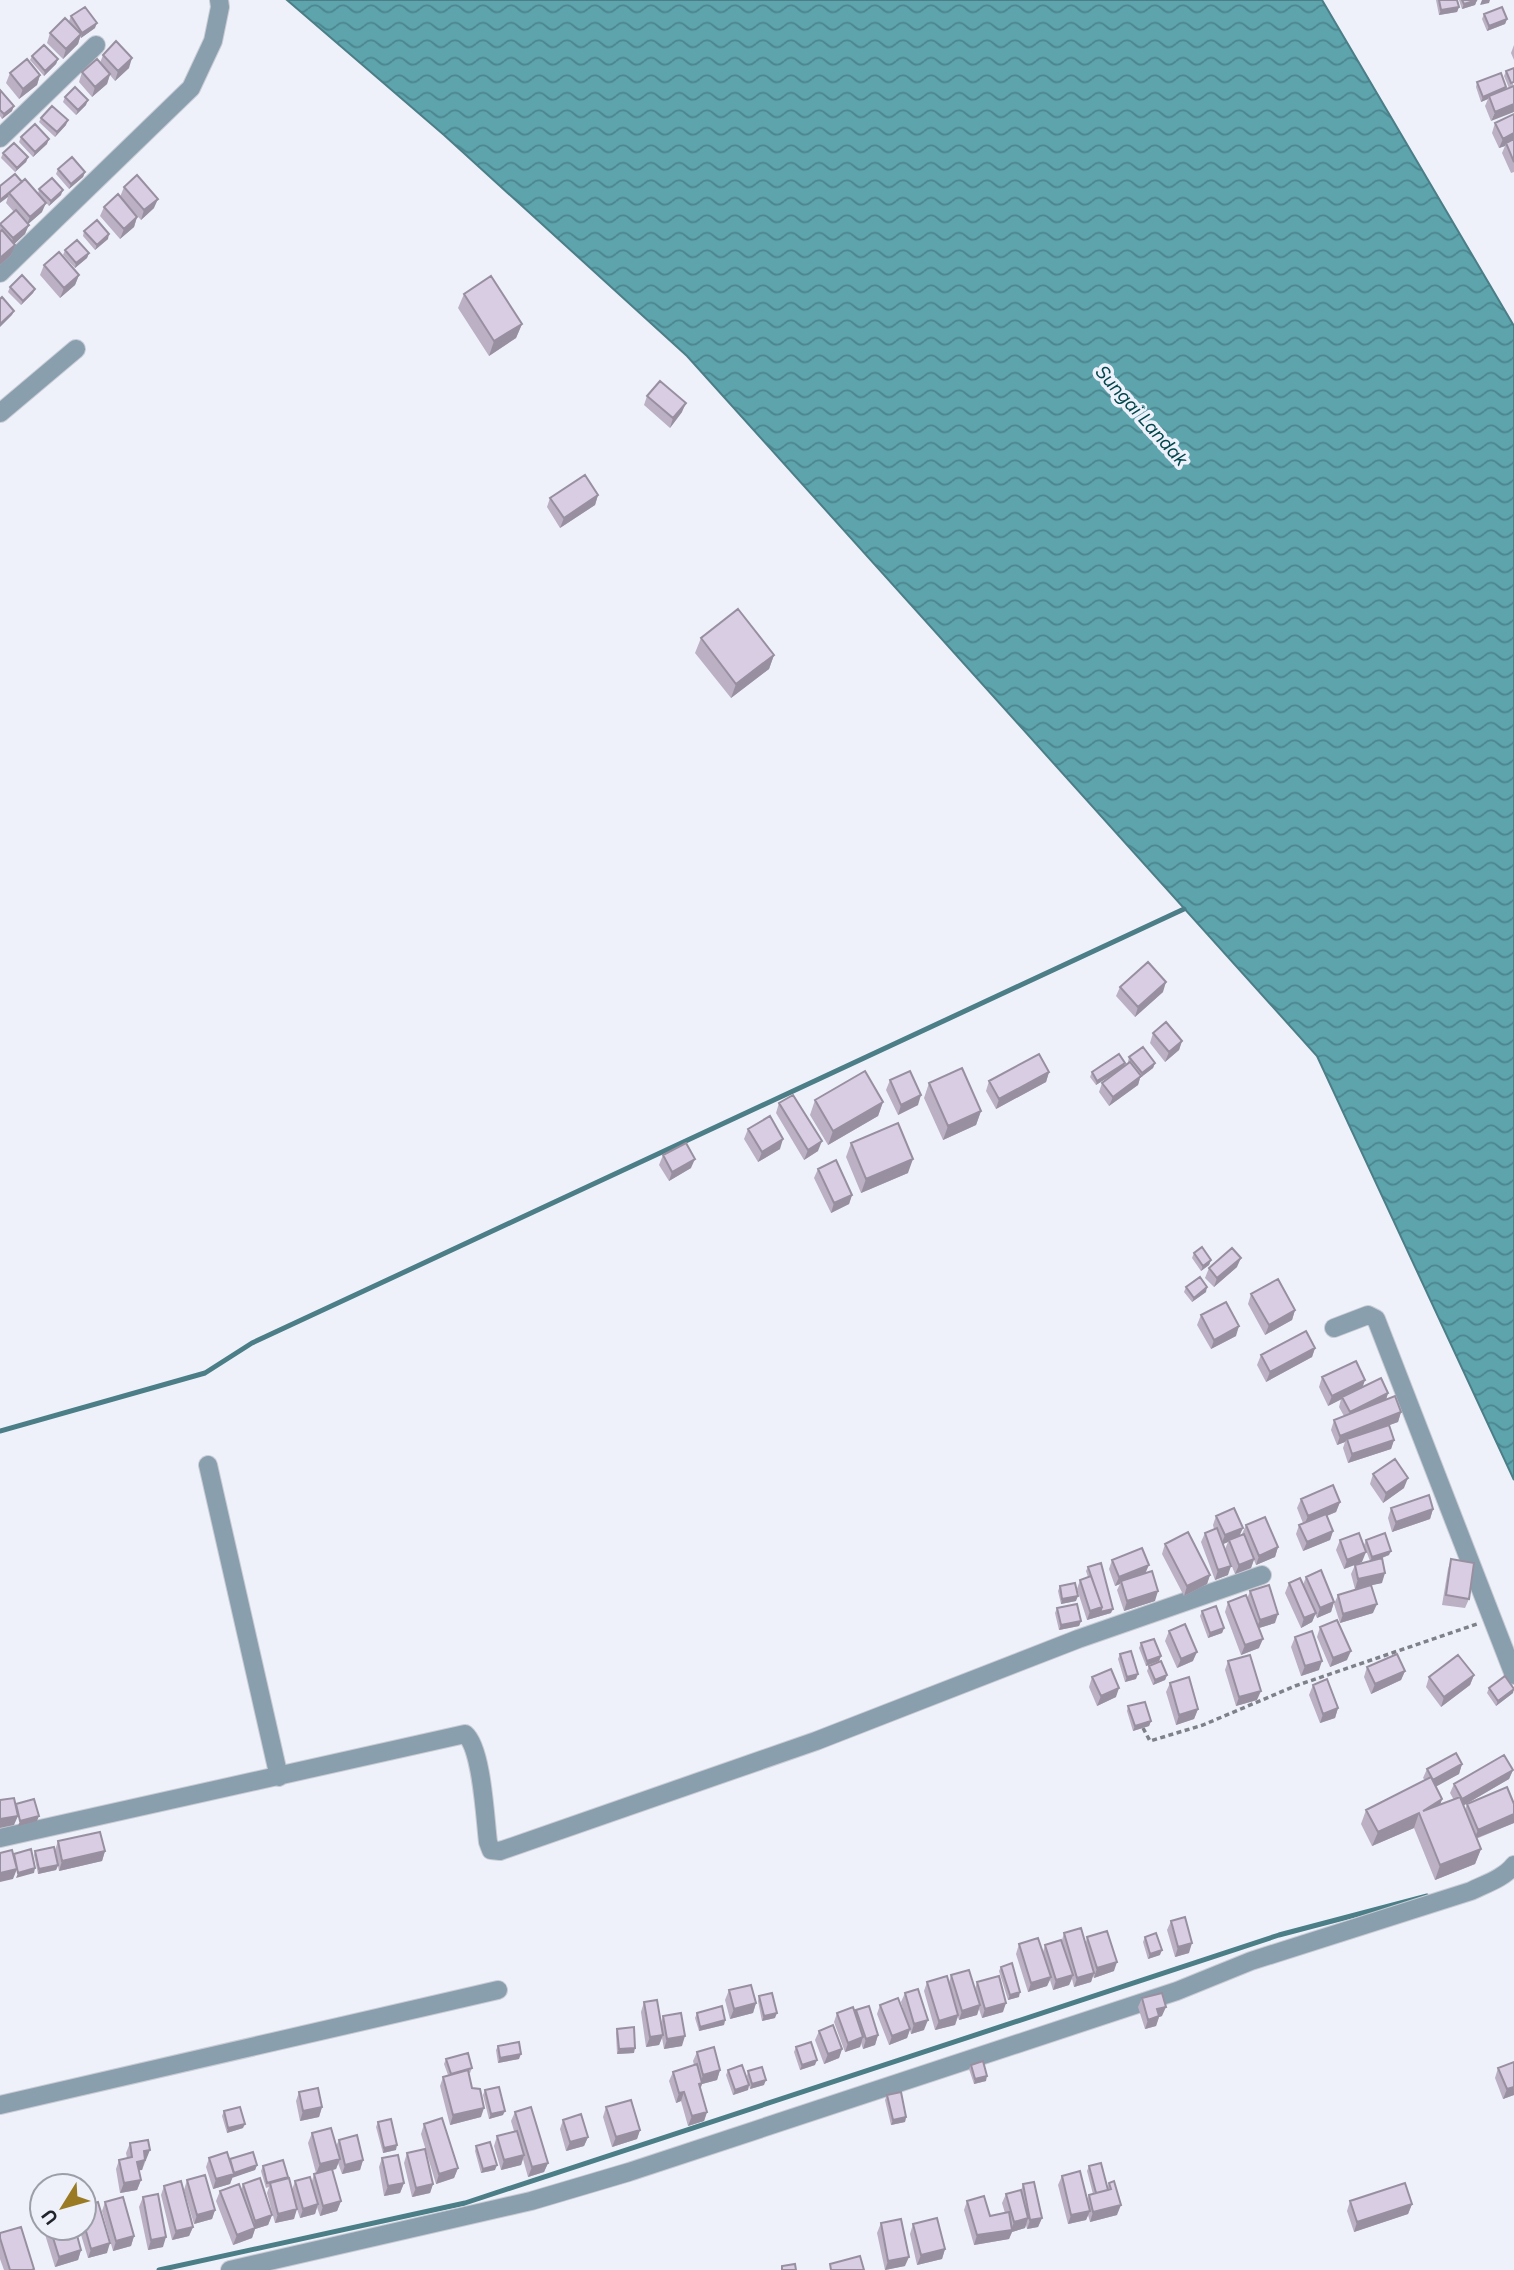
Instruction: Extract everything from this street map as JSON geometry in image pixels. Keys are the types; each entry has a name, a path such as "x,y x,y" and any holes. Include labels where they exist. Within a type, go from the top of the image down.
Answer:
{"street":[{"path":"0,273 191,88 213,41 219,4"},
{"path":"0,138 96,45"},
{"path":"0,413 76,349"},
{"path":"1334,1328 1368,1315 1376,1319 1514,1675"},
{"path":"208,1465 279,1777"},
{"path":"0,1838 465,1734 471,1739 477,1757 488,1842 491,1850 500,1851 816,1741 1078,1639 1262,1575"},
{"path":"230,2270 531,2201 642,2168 1177,1991 1307,1942 1471,1891 1497,1879 1514,1865"},
{"path":"0,2105 498,1990"}],"path":[{"path":"1143,1728 1150,1741 1203,1725 1295,1686 1492,1619"}],"water":[{"name":"Sungai Landak","path":"287,0 1322,0 1514,326 1514,1480 1317,1056 687,356 444,135"}],"building":[{"path":"1439,0 1457,0 1459,7 1441,10"},
{"path":"85,7 97,23 82,33 71,16"},
{"path":"1502,7 1507,19 1489,26 1484,14"},
{"path":"65,18 81,34 66,49 50,33"},
{"path":"116,41 132,58 118,71 103,55"},
{"path":"44,45 58,59 45,71 32,56"},
{"path":"27,59 40,75 23,89 10,73"},
{"path":"97,59 110,74 95,87 82,72"},
{"path":"1514,68 1514,82 1511,83 1506,71"},
{"path":"1501,73 1506,87 1483,97 1477,82"},
{"path":"1514,86 1514,104 1495,112 1489,96"},
{"path":"75,87 88,100 78,110 65,97"},
{"path":"0,90 14,106 4,114 0,110"},
{"path":"52,106 68,120 57,132 41,118"},
{"path":"1514,114 1514,133 1503,139 1495,123"},
{"path":"35,124 49,139 35,152 21,137"},
{"path":"1514,139 1514,162 1506,143"},
{"path":"14,143 28,157 17,168 3,153"},
{"path":"72,157 85,172 71,184 58,169"},
{"path":"15,174 22,182 0,200 0,186"},
{"path":"137,175 158,199 144,210 124,187"},
{"path":"52,178 63,190 51,201 39,189"},
{"path":"25,179 46,203 30,217 9,193"},
{"path":"118,194 137,217 124,229 104,207"},
{"path":"16,210 29,225 13,238 0,224"},
{"path":"97,220 109,234 97,245 84,231"},
{"path":"2,230 15,245 0,258 0,232"},
{"path":"77,240 89,253 76,263 65,250"},
{"path":"59,252 79,275 64,288 44,265"},
{"path":"22,275 35,289 23,301 10,287"},
{"path":"491,276 522,324 494,341 464,294"},
{"path":"2,297 14,311 0,324 0,299"},
{"path":"660,381 686,403 673,418 647,396"},
{"path":"585,475 598,495 564,518 550,498"},
{"path":"738,609 774,655 736,684 701,638"},
{"path":"1148,962 1166,982 1138,1007 1120,987"},
{"path":"1166,1022 1182,1041 1169,1052 1153,1033"},
{"path":"1143,1047 1155,1063 1142,1073 1129,1057"},
{"path":"1039,1054 1049,1072 999,1099 989,1081"},
{"path":"1119,1054 1125,1063 1097,1081 1092,1072"},
{"path":"1130,1062 1141,1076 1113,1097 1102,1083"},
{"path":"962,1068 981,1111 948,1126 929,1083"},
{"path":"865,1071 883,1102 833,1131 815,1100"},
{"path":"910,1071 921,1095 901,1105 890,1080"},
{"path":"793,1095 822,1141 808,1150 779,1103"},
{"path":"770,1116 783,1139 762,1152 748,1129"},
{"path":"898,1123 913,1159 866,1179 851,1143"},
{"path":"686,1143 695,1159 672,1172 663,1155"},
{"path":"836,1160 852,1195 834,1203 818,1169"},
{"path":"1202,1247 1211,1260 1203,1266 1194,1253"},
{"path":"1232,1248 1241,1258 1217,1278 1209,1268"},
{"path":"1200,1277 1207,1287 1194,1298 1186,1287"},
{"path":"1278,1279 1295,1310 1269,1325 1251,1294"},
{"path":"1226,1302 1239,1326 1214,1340 1201,1315"},
{"path":"1306,1331 1315,1348 1270,1372 1261,1355"},
{"path":"1356,1361 1365,1380 1332,1396 1322,1377"},
{"path":"1381,1378 1388,1393 1350,1412 1342,1397"},
{"path":"1395,1396 1401,1412 1340,1436 1334,1420"},
{"path":"1389,1425 1394,1440 1352,1454 1347,1439"},
{"path":"1395,1459 1408,1478 1386,1493 1373,1474"},
{"path":"1333,1485 1340,1502 1308,1516 1301,1499"},
{"path":"1429,1495 1433,1509 1396,1522 1391,1508"},
{"path":"1234,1508 1243,1528 1225,1535 1216,1516"},
{"path":"1326,1514 1333,1531 1307,1542 1299,1525"},
{"path":"1265,1517 1278,1547 1259,1556 1246,1525"},
{"path":"1217,1528 1231,1566 1218,1570 1205,1533"},
{"path":"1188,1532 1210,1575 1187,1586 1165,1544"},
{"path":"1359,1533 1366,1552 1347,1560 1340,1540"},
{"path":"1385,1533 1391,1551 1372,1557 1366,1540"},
{"path":"1244,1534 1254,1559 1239,1565 1229,1540"},
{"path":"1142,1548 1149,1565 1119,1577 1112,1560"},
{"path":"1382,1558 1385,1573 1358,1579 1355,1565"},
{"path":"1451,1559 1474,1563 1469,1599 1446,1595"},
{"path":"1101,1563 1113,1609 1100,1612 1102,1607 1088,1567"},
{"path":"1321,1570 1334,1602 1320,1608 1306,1577"},
{"path":"1152,1571 1158,1591 1127,1601 1121,1581"},
{"path":"1091,1576 1102,1607 1090,1611 1080,1580"},
{"path":"1300,1578 1316,1613 1304,1618 1289,1583"},
{"path":"1075,1583 1078,1596 1062,1599 1060,1586"},
{"path":"1269,1585 1278,1614 1260,1620 1250,1591"},
{"path":"1371,1585 1377,1604 1343,1614 1338,1595"},
{"path":"1246,1595 1263,1639 1245,1645 1228,1602"},
{"path":"1077,1604 1081,1621 1061,1625 1057,1608"},
{"path":"1216,1606 1224,1628 1210,1633 1202,1611"},
{"path":"1337,1620 1351,1651 1333,1658 1320,1627"},
{"path":"1185,1624 1197,1652 1181,1659 1169,1631"},
{"path":"1312,1631 1322,1661 1305,1666 1295,1637"},
{"path":"1154,1639 1161,1656 1147,1661 1141,1643"},
{"path":"1131,1651 1138,1674 1127,1677 1120,1654"},
{"path":"1397,1654 1405,1671 1375,1684 1367,1667"},
{"path":"1250,1655 1261,1691 1239,1697 1228,1661"},
{"path":"1458,1655 1474,1675 1444,1697 1429,1677"},
{"path":"1161,1661 1167,1675 1155,1680 1149,1666"},
{"path":"1111,1669 1119,1688 1101,1696 1092,1677"},
{"path":"1505,1676 1514,1689 1498,1701 1489,1688"},
{"path":"1189,1677 1198,1709 1179,1715 1170,1683"},
{"path":"1327,1679 1338,1708 1323,1714 1313,1685"},
{"path":"1145,1702 1151,1721 1135,1726 1128,1706"},
{"path":"1456,1753 1462,1764 1433,1780 1427,1769"},
{"path":"1504,1755 1513,1770 1462,1799 1454,1784"},
{"path":"1431,1777 1442,1799 1423,1811 1460,1797 1481,1849 1440,1865 1419,1813 1378,1832 1366,1810"},
{"path":"1507,1787 1514,1804 1514,1814 1478,1830 1467,1804"},
{"path":"14,1798 18,1816 0,1819 0,1800"},
{"path":"34,1799 39,1816 20,1821 16,1804"},
{"path":"100,1832 105,1851 62,1861 58,1841"},
{"path":"54,1847 58,1865 39,1869 35,1851"},
{"path":"31,1849 35,1868 18,1873 14,1854"},
{"path":"12,1850 17,1869 0,1873 0,1853"},
{"path":"1185,1917 1192,1943 1178,1947 1171,1921"},
{"path":"1081,1928 1094,1973 1077,1978 1064,1933"},
{"path":"1107,1931 1117,1962 1097,1968 1087,1937"},
{"path":"1156,1933 1162,1950 1150,1954 1145,1937"},
{"path":"1038,1938 1051,1977 1031,1983 1019,1944"},
{"path":"1061,1940 1073,1975 1056,1980 1045,1945"},
{"path":"1012,1963 1020,1992 1010,1995 1001,1967"},
{"path":"969,1970 980,2005 962,2011 951,1975"},
{"path":"947,1976 958,2015 939,2021 927,1982"},
{"path":"999,1976 1006,2003 985,2009 977,1982"},
{"path":"751,1985 756,2003 734,2009 729,1990"},
{"path":"918,1989 928,2020 914,2024 905,1993"},
{"path":"772,1993 777,2013 764,2016 759,1996"},
{"path":"1162,1993 1166,2007 1157,2009 1159,2016 1148,2020 1142,1998"},
{"path":"898,1998 910,2029 892,2036 880,2005"},
{"path":"657,2000 663,2035 650,2037 644,2002"},
{"path":"722,2006 725,2020 700,2027 697,2013"},
{"path":"869,2006 878,2035 866,2039 856,2010"},
{"path":"853,2007 863,2037 848,2043 837,2013"},
{"path":"681,2013 685,2036 667,2039 663,2016"},
{"path":"833,2025 842,2049 828,2054 819,2031"},
{"path":"634,2027 635,2048 619,2049 617,2029"},
{"path":"519,2042 521,2054 500,2058 498,2046"},
{"path":"811,2042 817,2060 802,2065 796,2047"},
{"path":"714,2047 720,2070 703,2075 697,2052"},
{"path":"468,2053 472,2068 451,2074 446,2059"},
{"path":"983,2061 987,2076 975,2079 971,2065"},
{"path":"1514,2062 1514,2087 1507,2089 1498,2068"},
{"path":"697,2064 702,2083 699,2084 707,2112 692,2116 684,2092 679,2093 673,2072"},
{"path":"742,2065 749,2085 735,2090 728,2070"},
{"path":"762,2067 766,2080 752,2084 748,2071"},
{"path":"468,2070 472,2088 480,2089 484,2108 453,2115 443,2077"},
{"path":"499,2087 505,2111 491,2114 485,2090"},
{"path":"318,2088 322,2107 303,2111 299,2092"},
{"path":"901,2092 906,2117 893,2120 887,2095"},
{"path":"631,2100 640,2130 616,2137 606,2107"},
{"path":"240,2107 245,2124 228,2128 224,2111"},
{"path":"531,2107 548,2163 532,2167 515,2112"},
{"path":"581,2114 588,2137 570,2142 563,2120"},
{"path":"442,2118 458,2168 439,2174 424,2124"},
{"path":"391,2119 397,2145 384,2148 378,2122"},
{"path":"331,2128 340,2159 320,2164 312,2133"},
{"path":"517,2131 524,2155 504,2160 497,2136"},
{"path":"357,2135 363,2160 345,2165 339,2140"},
{"path":"148,2140 150,2150 144,2151 145,2160 137,2162 141,2180 124,2183 119,2160 132,2157 130,2143"},
{"path":"490,2142 497,2165 483,2169 476,2146"},
{"path":"425,2149 433,2184 416,2188 407,2153"},
{"path":"227,2152 234,2174 216,2179 209,2158"},
{"path":"253,2152 257,2165 234,2173 230,2159"},
{"path":"398,2155 404,2183 388,2186 382,2158"},
{"path":"283,2160 288,2177 267,2183 263,2166"},
{"path":"1101,2163 1108,2190 1096,2193 1089,2166"},
{"path":"332,2169 341,2201 323,2206 314,2174"},
{"path":"1080,2171 1090,2211 1071,2215 1062,2176"},
{"path":"205,2175 215,2210 197,2215 187,2180"},
{"path":"310,2177 318,2204 303,2209 295,2181"},
{"path":"260,2178 272,2215 255,2221 243,2184"},
{"path":"289,2178 297,2209 278,2214 270,2183"},
{"path":"181,2181 193,2227 176,2231 164,2186"},
{"path":"1114,2181 1121,2205 1093,2212 1089,2195 1111,2189 1109,2183"},
{"path":"1034,2182 1042,2218 1030,2220 1023,2184"},
{"path":"1405,2183 1412,2204 1357,2222 1350,2201"},
{"path":"239,2184 255,2228 237,2235 220,2191"},
{"path":"1021,2190 1028,2218 1014,2222 1006,2194"},
{"path":"158,2194 166,2237 151,2240 143,2197"},
{"path":"984,2196 990,2216 1009,2212 1012,2230 977,2235 967,2201"},
{"path":"123,2197 134,2236 116,2241 105,2202"},
{"path":"98,2202 110,2243 91,2249 89,2242 98,2242"},
{"path":"937,2218 945,2249 921,2255 913,2224"},
{"path":"901,2219 909,2257 888,2261 881,2223"},
{"path":"21,2227 34,2269 10,2270 0,2233"},
{"path":"54,2242 79,2242 81,2250 59,2257"},
{"path":"860,2256 864,2270 831,2270 830,2264"},
{"path":"795,2264 796,2270 782,2270 782,2266"}],"waterway":[{"path":"0,1431 205,1373 252,1343 1184,909"},
{"path":"159,2270 465,2203 1279,1935 1427,1896"}]}
